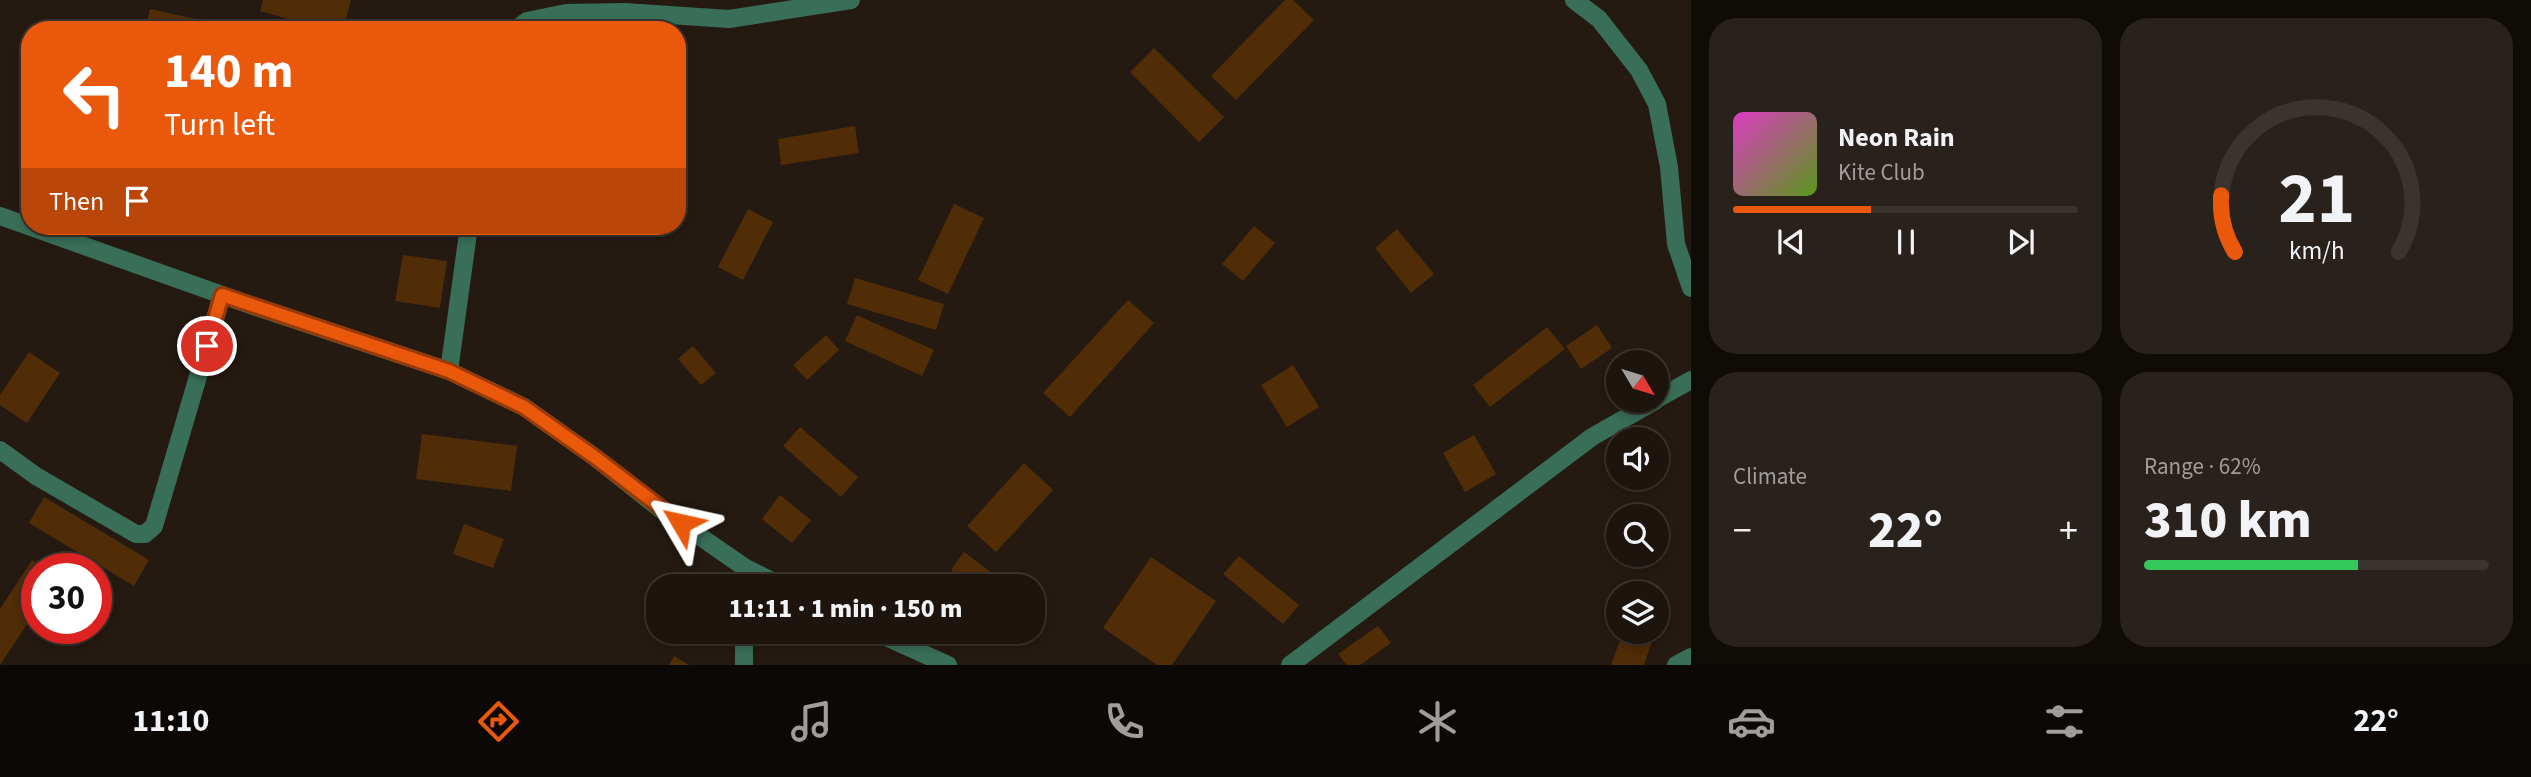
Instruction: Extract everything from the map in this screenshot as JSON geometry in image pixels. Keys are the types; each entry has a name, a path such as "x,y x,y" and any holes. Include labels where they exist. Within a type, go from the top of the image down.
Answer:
{"street":[{"path":"527,21 566,13 625,12 729,19 851,0"},
{"path":"1574,0 1599,19 1639,70 1657,104 1669,167 1676,244 1691,288"},
{"path":"0,216 21,223"},
{"path":"53,235 449,371 524,407 596,458 659,508 758,574"},
{"path":"449,371 468,235"},
{"path":"0,450 36,476 136,534 145,534 154,526 222,295"},
{"path":"1670,392 1691,380"},
{"path":"1290,665 1592,437 1634,413"},
{"path":"744,567 744,574"},
{"path":"744,644 744,665"},
{"path":"901,644 948,665"},
{"path":"1676,665 1691,657"}],"building":[{"path":"263,0 351,0 345,21 295,21 260,11"},
{"path":"1285,0 1293,0 1314,20 1236,100 1211,76"},
{"path":"150,9 205,21 147,21"},
{"path":"1154,48 1224,117 1199,142 1130,72"},
{"path":"855,126 859,153 781,165 778,139"},
{"path":"954,204 984,218 948,294 918,280"},
{"path":"748,209 773,222 743,280 718,267"},
{"path":"1254,226 1275,243 1243,281 1222,264"},
{"path":"1397,229 1434,274 1411,293 1375,248"},
{"path":"403,255 447,261 440,308 395,301"},
{"path":"855,278 944,304 936,330 847,304"},
{"path":"1128,300 1154,323 1070,417 1043,393"},
{"path":"857,315 934,350 922,376 845,341"},
{"path":"1597,325 1612,348 1581,369 1566,346"},
{"path":"1547,327 1565,349 1490,407 1473,385"},
{"path":"826,335 839,350 807,380 793,365"},
{"path":"693,346 716,373 701,385 678,359"},
{"path":"29,352 60,373 27,423 0,405 0,395"},
{"path":"1293,365 1319,407 1287,427 1261,385"},
{"path":"800,427 858,477 841,497 783,446"},
{"path":"422,434 517,446 511,491 416,479"},
{"path":"1474,435 1496,474 1465,492 1443,453"},
{"path":"1024,463 1053,490 996,552 967,526"},
{"path":"780,495 811,520 792,543 762,519"},
{"path":"44,497 149,560 134,586 112,573 112,553 79,553 29,523"},
{"path":"464,524 504,539 493,568 453,554"},
{"path":"964,552 993,574 956,574 951,570"},
{"path":"1239,556 1299,605 1283,624 1223,574"},
{"path":"1151,557 1216,601 1172,665 1157,665 1103,628"},
{"path":"21,577 21,633 0,665 0,609"},
{"path":"1378,626 1391,643 1360,665 1347,665 1338,654"},
{"path":"1619,644 1651,644 1644,665 1611,665"},
{"path":"674,656 689,665 669,665"}],"route":[{"path":"207,346 222,295 449,371 524,407 681,523"}]}
